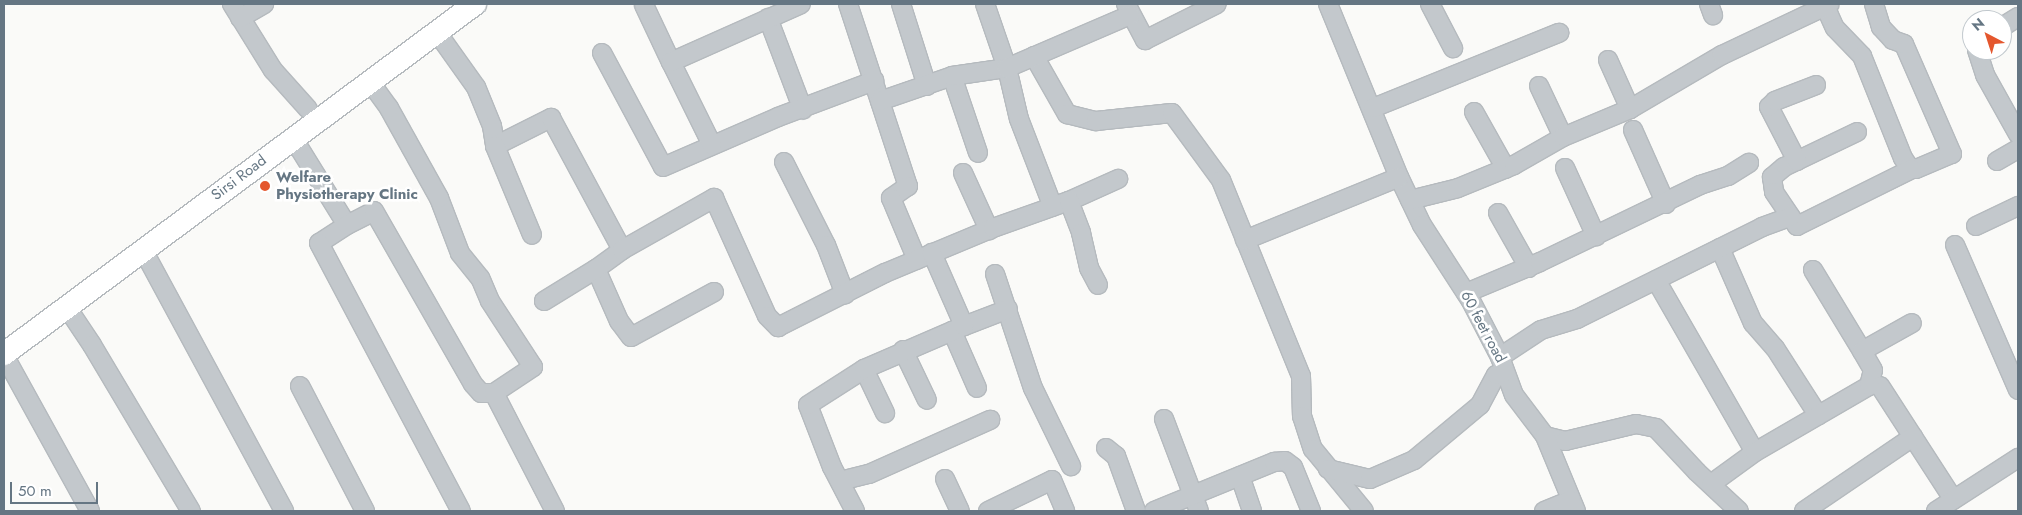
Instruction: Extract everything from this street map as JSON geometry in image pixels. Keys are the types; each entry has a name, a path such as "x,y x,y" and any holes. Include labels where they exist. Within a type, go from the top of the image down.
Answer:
{"main road":[{"name":"Sirsi Road","path":"4,336 290,126 308,109 452,4"},
{"name":"Sirsi Road","path":"4,355 66,306 369,80 475,4"}],"street":[{"path":"264,4 236,11 273,70 308,109"},
{"path":"671,62 801,4"},
{"path":"848,4 908,186 891,198 924,257 958,328 977,388"},
{"path":"901,4 927,86"},
{"path":"985,4 1007,68 1019,119 1061,204 1081,233 1089,268 1098,286"},
{"path":"880,101 952,76 1007,68 1128,9 1144,40 1216,4"},
{"name":"60 feet road","path":"1328,4 1373,108 1398,177 1466,293 1503,364 1514,396 1546,436 1573,506"},
{"path":"1430,4 1453,48"},
{"path":"1857,132 1776,172 1771,184 1797,226 1912,169 1952,154 1904,44 1893,40 1882,27 1874,4"},
{"path":"644,5 712,145"},
{"path":"1410,200 1458,188 1506,168 1563,137 1630,109 1722,55 1828,5 1835,28 1862,56 1903,158 1912,169"},
{"path":"768,18 803,110"},
{"path":"436,32 476,87 492,126 495,146 532,235"},
{"path":"1373,108 1558,33"},
{"path":"602,53 663,167 712,145 874,81"},
{"path":"1034,56 1067,114 1096,121 1172,113 1220,180 1301,376 1302,416 1313,449 1364,511"},
{"path":"1608,60 1630,109"},
{"path":"1980,60 1985,75 2018,134"},
{"path":"952,76 978,153"},
{"path":"369,80 389,108 439,198 460,253 480,278 490,301 533,367 494,393 481,393 473,384 374,211 319,243 461,511"},
{"path":"1797,161 1769,107 1775,101 1816,85"},
{"path":"1539,86 1563,137"},
{"path":"1474,112 1506,168"},
{"path":"495,146 551,118 622,250"},
{"path":"1632,130 1666,204"},
{"path":"293,138 347,225"},
{"path":"1996,161 2018,149"},
{"path":"784,162 826,245 844,294"},
{"path":"1466,293 1529,268 1749,163"},
{"path":"1565,168 1596,236"},
{"path":"963,174 989,230"},
{"path":"1245,240 1398,177"},
{"path":"544,301 596,269 622,250 714,198 767,316 778,327 924,257 989,230 1061,204 1118,179"},
{"path":"1976,226 2018,206"},
{"path":"1498,213 1529,268"},
{"path":"1328,469 1370,479 1414,460 1480,404 1503,364 1541,330 1577,318 1720,248 1790,217"},
{"path":"1955,245 2018,390"},
{"path":"1720,248 1753,323 1774,348 1818,415"},
{"path":"143,250 284,511"},
{"path":"596,269 619,321 631,337 714,292"},
{"path":"1711,484 1755,452 1869,386 1873,370 1813,270"},
{"path":"995,274 1033,388 1071,466"},
{"path":"1656,280 1755,452"},
{"path":"66,306 102,361 191,511"},
{"path":"855,511 840,481 808,405 864,369 903,350 1008,309"},
{"path":"1862,351 1912,323"},
{"path":"903,350 927,400"},
{"path":"4,355 90,511"},
{"path":"864,369 885,413"},
{"path":"300,386 365,511"},
{"path":"1880,386 1913,436 1943,507 2018,458"},
{"path":"494,393 555,511"},
{"path":"1164,419 1196,503"},
{"path":"840,481 869,474 990,420"},
{"path":"1546,436 1565,441 1621,427 1646,425 1663,434 1739,511"},
{"path":"1804,511 1913,436"},
{"path":"1106,448 1116,456 1136,511"},
{"path":"1154,511 1196,503 1240,476 1274,462 1284,461 1293,466 1311,511"},
{"path":"1240,476 1252,511"},
{"path":"945,479 960,511"},
{"path":"988,511 1052,480 1065,511"},
{"path":"1544,511 1573,506"}],"place":[{"name":"Welfare Physiotherapy Clinic","path":"265,186"}]}
